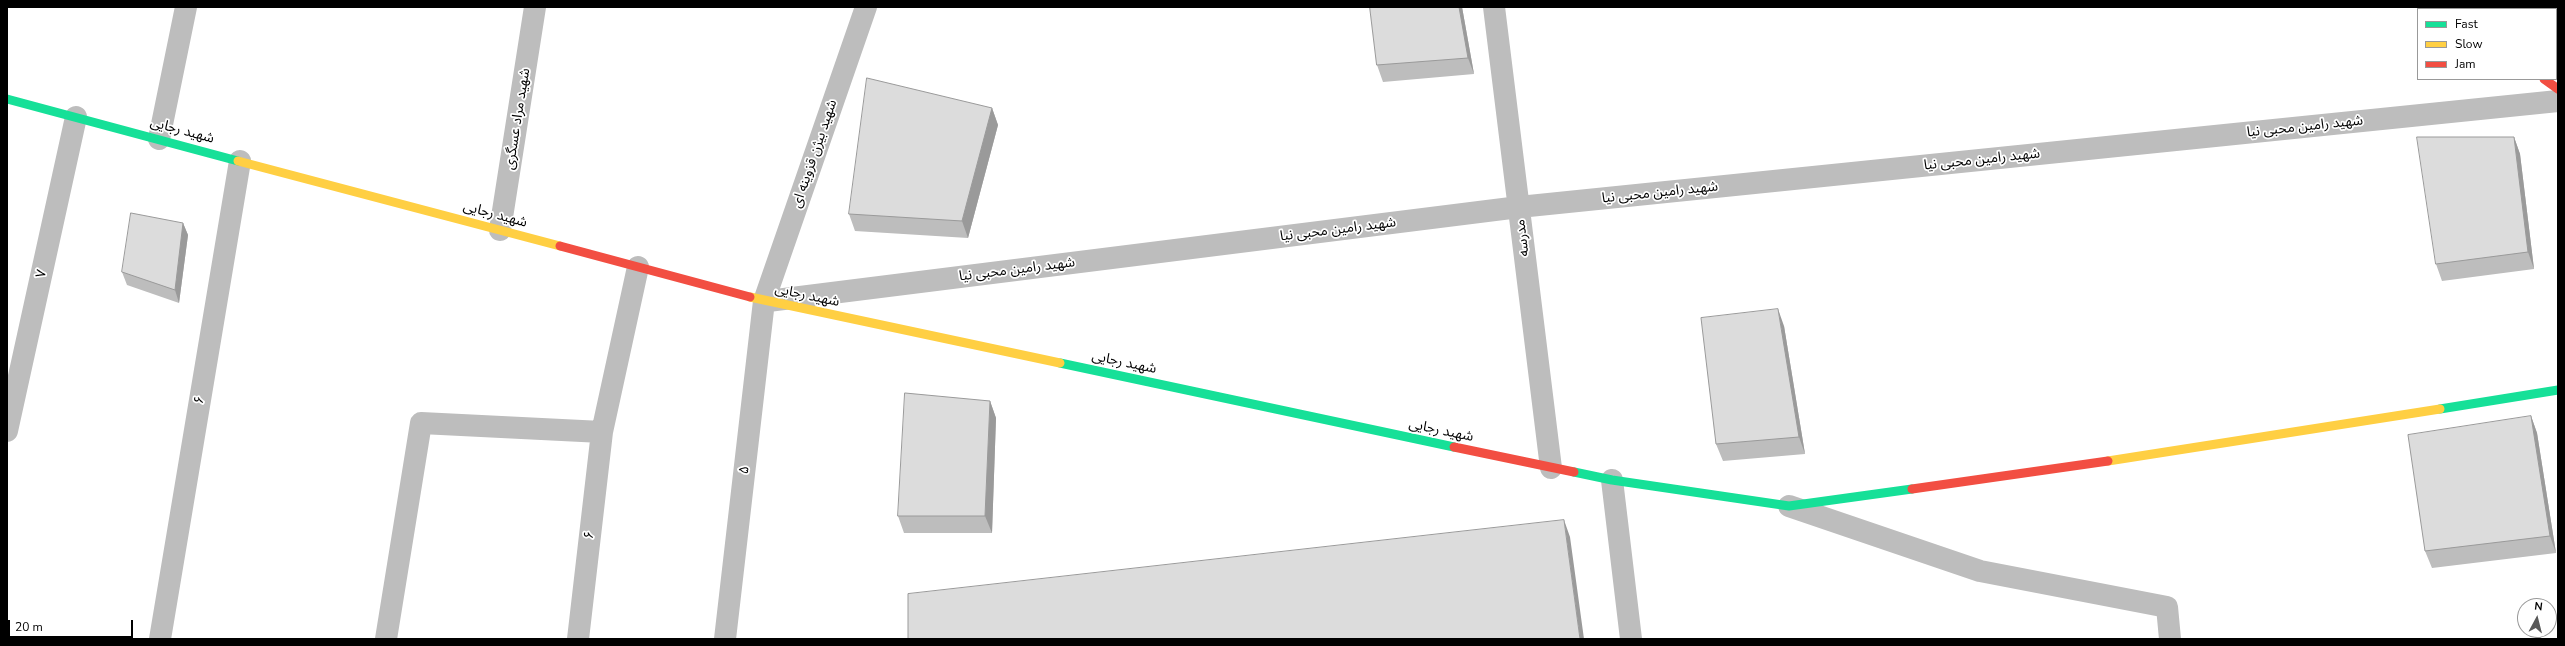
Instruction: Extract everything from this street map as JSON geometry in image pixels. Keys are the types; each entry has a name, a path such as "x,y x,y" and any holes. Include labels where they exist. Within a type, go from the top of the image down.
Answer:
{"street":[{"path":"159,139 186,7"},
{"name":"شهید مراد عسگری","path":"500,230 535,7"},
{"name":"شهید بیژن قزوینه ای","path":"764,301 866,7"},
{"name":"مدرسه","path":"1494,7 1551,468"},
{"path":"2545,80 2558,89"},
{"name":"شهید رجایی","path":"7,99 764,301 1551,468 1612,480 1789,506 1997,478 2558,390"},
{"name":"شهید رامین محبی نیا","path":"764,301 1519,207 2558,101"},
{"name":"۷","path":"7,431 11,394 76,117"},
{"name":"۶","path":"160,639 240,161"},
{"name":"۶","path":"578,639 602,432 638,267"},
{"name":"۵","path":"725,639 764,301"},
{"path":"386,639 421,423 602,432"},
{"path":"1612,480 1631,639"},
{"path":"1789,506 1980,571 2167,607 2170,639"}],"building":[{"path":"1370,7 1459,7 1468,58 1377,65"},
{"path":"867,78 992,108 962,221 849,214"},
{"path":"2417,137 2514,137 2528,252 2436,264"},
{"path":"131,213 183,223 175,290 122,272"},
{"path":"1778,309 1799,437 1716,444 1701,318"},
{"path":"905,393 990,401 985,516 898,516"},
{"path":"2531,416 2550,536 2425,551 2408,435"},
{"path":"1564,520 1580,639 908,639 908,594"}],"traffic: fast":[{"path":"7,99 238,161"},
{"path":"1060,363 1454,447"},
{"path":"2440,409 2558,390"},
{"path":"1574,472 1612,480 1789,506 1912,489"}],"traffic: slow":[{"path":"238,161 560,246"},
{"path":"750,297 1060,363"},
{"path":"2108,461 2440,409"}],"traffic: jam":[{"path":"2545,80 2558,89"},
{"path":"560,246 750,297"},
{"path":"1454,447 1574,472"},
{"path":"1912,489 2108,461"}]}
